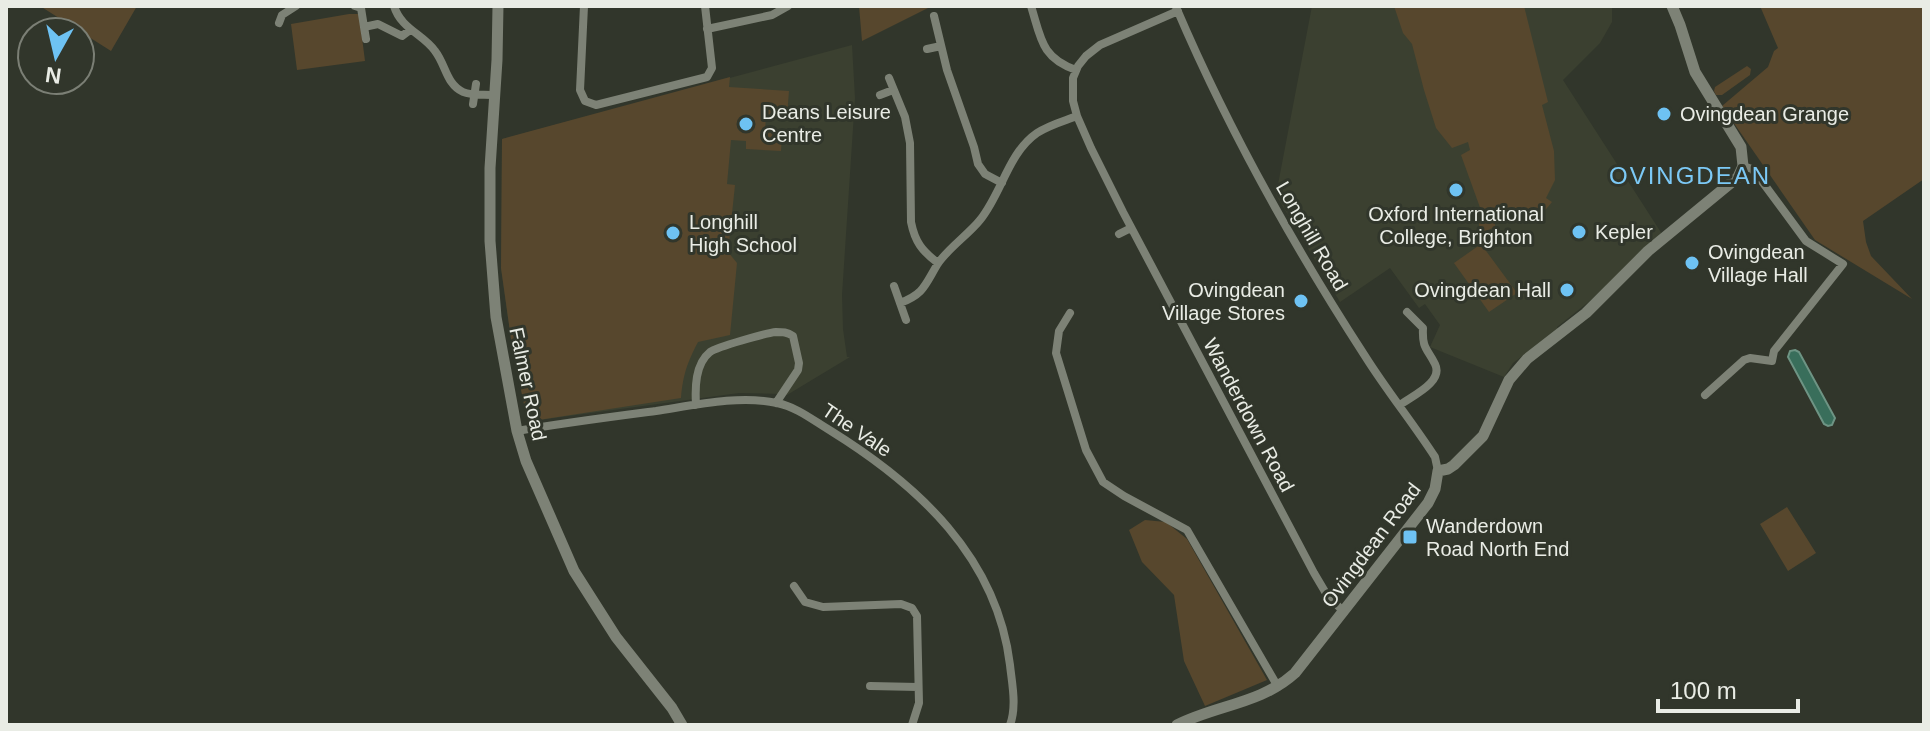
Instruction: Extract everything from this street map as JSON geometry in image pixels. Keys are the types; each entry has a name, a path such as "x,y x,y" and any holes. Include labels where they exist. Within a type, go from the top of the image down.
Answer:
{"street":[{"path":"279,23 282,15 296,6"},
{"path":"355,6 361,8 366,39"},
{"path":"394,6 397,15 410,30 438,54 453,85 464,92 475,89 494,95"},
{"name":"Falmer Road","path":"498,6 490,168 490,241 496,317 517,431 526,461 574,571 616,637 682,725"},
{"path":"584,6 581,96 588,103 602,104 708,76 712,68 705,6"},
{"path":"707,29 772,15 788,6"},
{"path":"1031,6 1048,53 1059,63 1076,70 1096,47 1177,8"},
{"path":"1672,6 1695,72 1737,141 1743,166 1752,169 1758,176 1806,241 1843,264 1774,351 1772,361 1745,359 1705,395"},
{"name":"Longhill Road","path":"1177,8 1221,106 1282,219 1367,360 1435,457 1438,471"},
{"path":"934,16 955,97 978,164 985,174 1002,183"},
{"path":"364,27 378,24 402,36 410,30"},
{"path":"927,49 941,46"},
{"name":"Wanderdown Road","path":"1076,70 1072,95 1077,116 1131,228 1324,591 1344,612"},
{"path":"889,78 905,117 910,143 913,234 922,250 938,263"},
{"path":"473,104 475,89"},
{"path":"880,95 893,90"},
{"path":"900,303 921,291 938,263 979,222 994,202 1018,153 1031,138 1077,116"},
{"name":"Ovingdean Road","path":"1177,725 1262,695 1295,673 1428,503 1435,489 1438,471 1454,465 1483,436 1509,380 1527,359 1586,313 1648,251 1738,177 1743,166"},
{"path":"1119,234 1131,228"},
{"path":"894,286 906,320"},
{"path":"1400,405 1436,376 1436,367 1425,350 1423,328 1407,312"},
{"path":"1070,313 1059,331 1056,353 1086,450 1103,482 1187,530 1278,687"},
{"path":"1423,328 1433,324"},
{"path":"696,405 697,375 711,352 773,332 789,332 793,336 799,360 798,370 776,403"},
{"name":"The Vale","path":"517,431 696,405 752,401 776,403 801,413 892,473 931,508 963,544 988,588 1004,637 1012,687 1010,725"},
{"path":"794,586 805,602 823,607 901,604 912,608 917,616 919,703 912,725"},
{"path":"870,686 918,687"}],"shaded area":[{"path":"40,6 137,6 111,51 96,41 96,16 56,16"},
{"path":"859,6 932,6 862,41"},
{"name":"Oxford International College, Brighton","path":"1312,6 1612,6 1612,22 1600,43 1563,80 1662,234 1558,329 1513,363 1504,377 1430,347 1440,325 1425,304 1419,308 1390,268 1340,302 1276,195"},
{"path":"1394,6 1524,6 1548,102 1542,105 1554,151 1555,180 1546,198 1552,202 1541,214 1530,216 1515,208 1506,208 1497,215 1495,227 1481,233 1482,213 1461,155 1470,150 1468,142 1452,148 1436,128 1412,44 1403,33"},
{"path":"1760,6 1924,6 1924,179 1863,221 1871,256 1912,299 1815,240 1722,106 1768,67 1778,48"},
{"path":"359,14 365,61 297,70 291,24"},
{"name":"Longhill High School","path":"852,45 855,98 842,295 843,329 847,357 850,357 787,395 739,393 532,421 527,419 501,268 502,139"},
{"path":"1747,66 1751,69 1750,75 1722,95 1716,95 1715,87"},
{"name":"Longhill High School","path":"730,77 729,87 789,91 787,116 766,115 765,132 782,134 781,151 746,149 746,141 731,140 727,184 735,185 728,252 737,263 730,335 698,342 686,369 681,398 532,421 527,419 501,268 502,139"},
{"path":"1481,244 1517,293 1489,312 1454,263"},
{"path":"1790,351 1799,352 1835,418 1832,425 1824,424 1788,357"},
{"path":"1787,507 1816,553 1788,571 1760,524"},
{"path":"1145,520 1166,522 1187,539 1267,680 1205,706 1184,661 1174,595 1142,562 1129,530"}],"place":[{"name":"Ovingdean Grange","path":"1664,114"},
{"name":"Deans Leisure Centre","path":"746,124"},
{"name":"Oxford International College, Brighton","path":"1456,190"},
{"name":"Kepler","path":"1579,232"},
{"name":"Longhill High School","path":"673,233"},
{"name":"Ovingdean Village Hall","path":"1692,263"},
{"name":"Ovingdean Hall","path":"1567,290"},
{"name":"Ovingdean Village Stores","path":"1301,301"},
{"name":"Wanderdown Road North End","path":"1410,537"}],"district":[{"name":"OVINGDEAN","path":"1690,176"}]}
